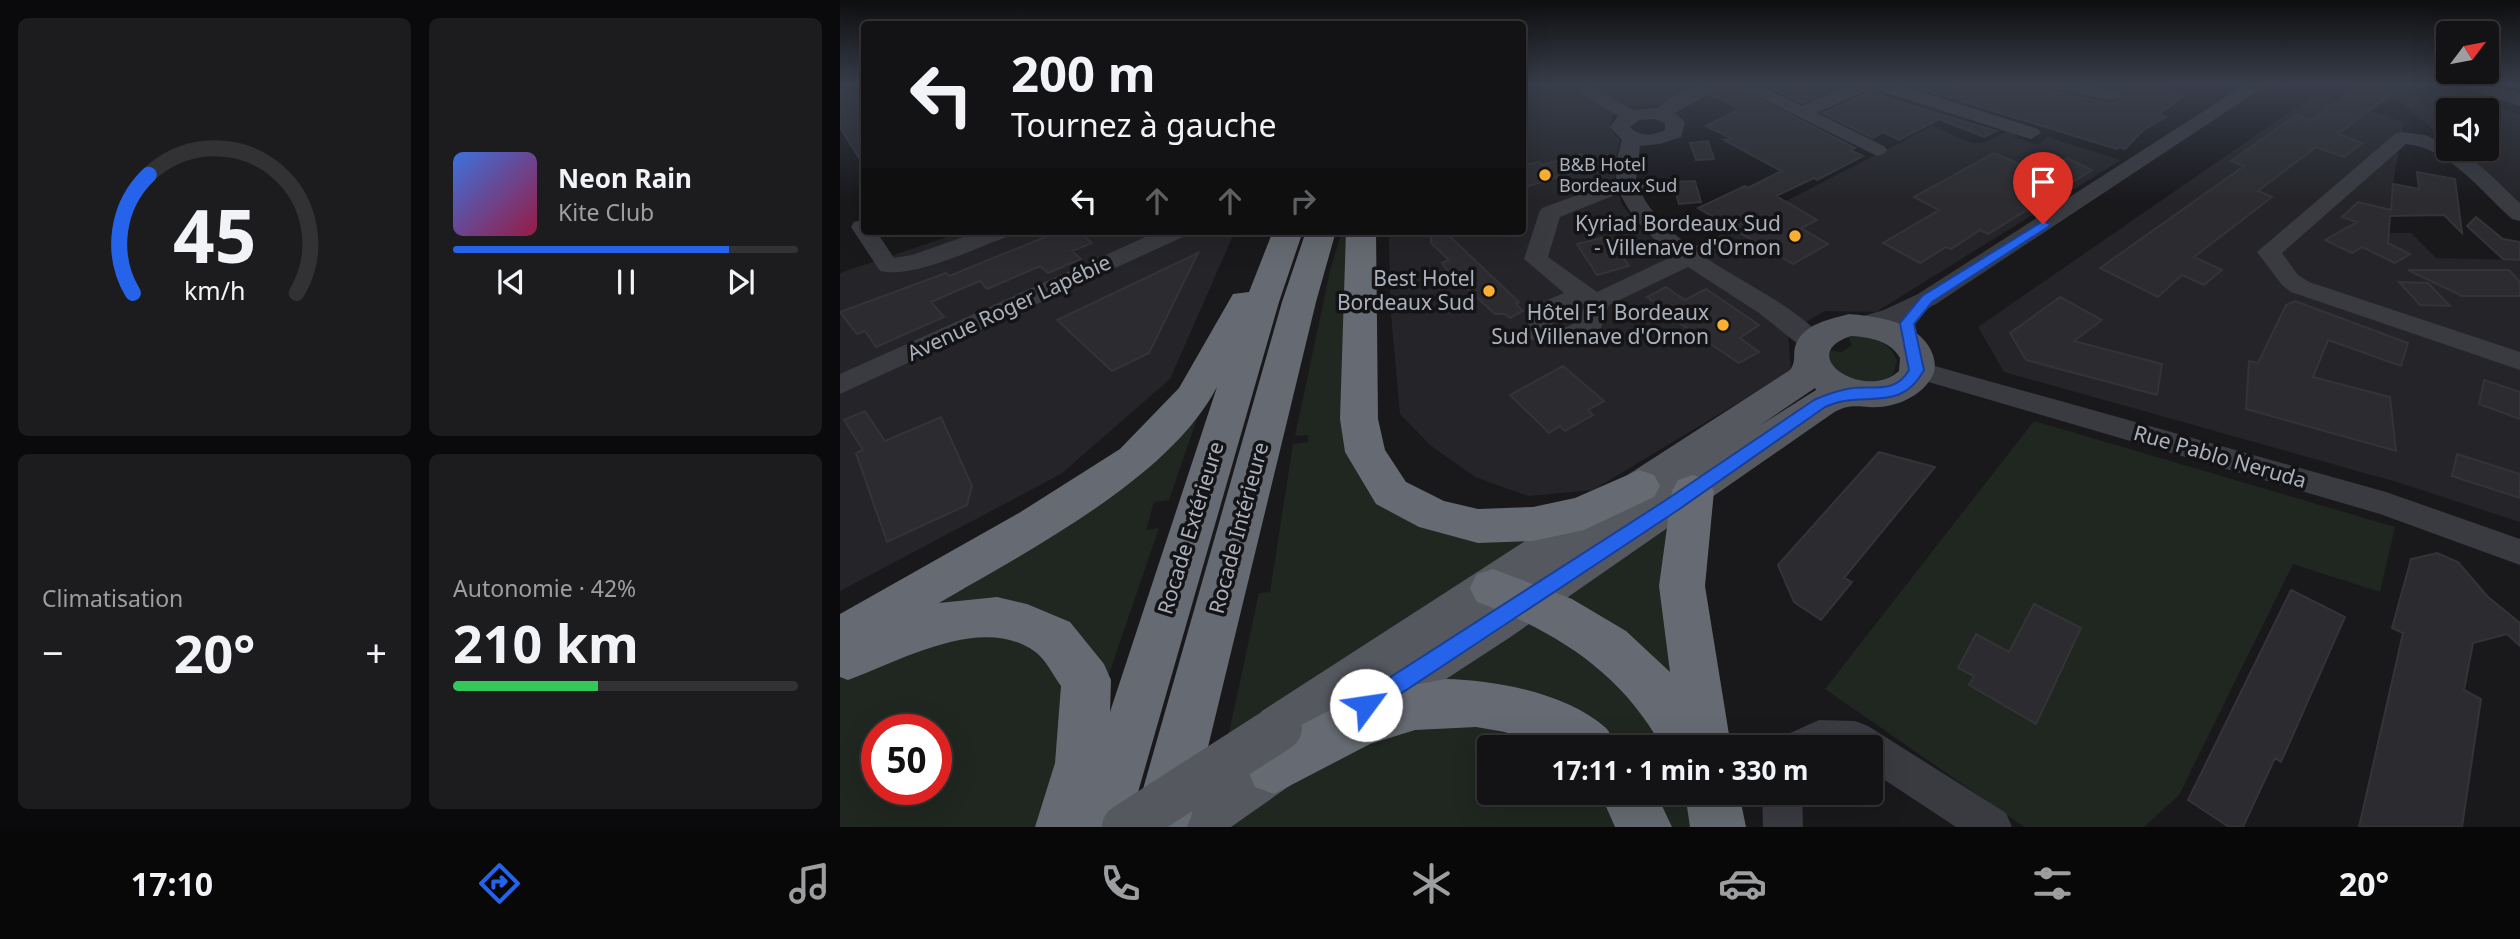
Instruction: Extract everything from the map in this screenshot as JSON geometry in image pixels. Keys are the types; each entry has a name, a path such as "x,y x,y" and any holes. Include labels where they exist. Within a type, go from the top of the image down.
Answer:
{"highway":[{"name":"Rocade Extérieure","path":"1100,827 1287,235"},
{"name":"Rocade Intérieure","path":"1161,827 1298,302 1320,235"},
{"path":"1361,235 1359,419 1365,452 1391,493 1434,515 1478,526 1533,524 1584,513 1639,486"},
{"path":"840,638 1034,525 1134,460 1194,397 1243,302 1271,279"},
{"path":"1692,491 1682,586 1703,735"},
{"path":"1185,827 1222,594"},
{"path":"1511,594 1594,634 1624,657 1670,712 1683,735"},
{"path":"840,662 871,646 917,629 953,621 997,617 1053,636 1086,680 1082,763 1063,827"},
{"path":"1277,748 1353,726 1390,712 1436,704 1483,702 1526,712 1572,735"},
{"path":"1633,805 1644,827"},
{"path":"1714,805 1718,827"}],"main road":[{"path":"1125,827 1277,748 1320,733 1412,677 1596,519 1639,486 1803,379 1831,340 1889,332 1913,358 1911,380 1901,388 1887,394 1854,393 1832,397 1692,491 1511,594"},
{"path":"1831,340 1827,382 1854,393"},
{"path":"1185,827 1277,748"}],"street":[{"path":"1624,123 1636,132 1657,140 1674,132 1675,123"},
{"path":"1641,123 1625,164 1634,185 1639,211 1654,228 1697,253 1788,322 1831,340 1893,316 1927,299 2199,123"},
{"path":"1822,123 1877,149"},
{"path":"1999,123 2031,133"},
{"path":"2520,214 2444,148 2423,140 2399,139 2269,249 2270,255 2290,281 2300,287 2520,361"},
{"path":"1634,185 1599,192 1550,213 1536,259 1590,298 1697,253"},
{"path":"867,235 888,266 917,261 990,235"},
{"name":"Avenue Roger Lapébie","path":"840,386 1168,235"},
{"path":"1913,358 1907,323 1927,299"},
{"name":"Rue Pablo Neruda","path":"1913,358 2386,505 2520,552"},
{"path":"1883,757 1992,827"},
{"path":"1782,805 1783,827"}],"shaded area":[{"path":"1526,123 1611,123 1612,132 1620,141 1613,169 1622,204 1641,230 1677,257 1932,126 1972,143 1984,143 2011,129 2019,131 2014,137 2038,145 2047,137 2121,160 1876,312 1825,311 1788,332 1791,371 1593,490 1528,496 1475,477 1431,446 1400,414 1391,314 1389,235 1526,235"},
{"path":"2274,123 2404,123 2394,177 2389,233 2411,233 2436,258 2520,260 2520,522 2400,483 2004,372 1978,327"},
{"path":"2425,123 2436,123 2436,133"},
{"path":"2499,123 2520,123 2520,204 2468,161 2499,161"},
{"path":"953,235 1233,235 1170,379 1061,474 840,591 840,273"},
{"path":"1341,235 1356,235 1365,472 1532,538 1226,747 1259,593 1270,592 1293,444 1308,442 1308,435 1295,436 1330,271"},
{"path":"1848,336 1870,338 1884,343 1897,361 1893,374 1877,382 1862,382 1831,370 1825,350 1842,352 1852,345"},
{"path":"1201,407 1169,500 1154,502 1146,530 1159,528 1109,674 1100,678 1056,625 840,644"},
{"path":"2034,421 2395,527 2380,592 2293,564 2179,795 2144,827 2024,827 1825,689"},
{"path":"1677,518 1664,611 1671,682 1562,596"},
{"path":"1541,615 1655,710 1670,735 1582,735 1438,681"},
{"path":"960,631 1032,644 1068,693 1066,732 1042,827 840,827 840,671"},
{"path":"1431,715 1538,731 1544,735 1477,735 1477,805 1612,805 1620,827 1220,827 1295,767"},
{"path":"1646,805 1697,805 1701,827 1657,827"}],"building":[{"path":"840,123 861,123 861,161 840,127"},
{"path":"1713,123 1805,123 1855,148 1850,150 1863,156 1817,180 1814,178 1776,196 1817,220 1801,228 1828,244 1793,264 1698,208 1781,171 1724,140 1733,139 1706,126"},
{"path":"1842,123 1932,123 1899,140 1883,132 1873,138"},
{"path":"1948,123 1968,123 1996,131 1984,137"},
{"path":"2031,123 2156,123 2142,131 2125,149 2117,149"},
{"path":"2285,123 2353,123 2338,134 2362,143 2344,157 2316,147 2258,191 2272,197 2194,257 2222,270 2204,285 2182,275 2158,297 2100,268 2244,166 2231,161"},
{"path":"1708,141 1714,159 1696,160 1690,143"},
{"path":"1994,153 2042,174 2067,158 2092,170 1988,234 1980,230 1951,249 1946,247 1920,263 1883,243 1939,210 1914,197"},
{"name":"B&B Hotel Bordeaux Sud","path":"1581,154 1594,166 1526,187 1526,165 1538,162 1542,165"},
{"path":"2417,172 2455,179 2462,233 2444,215 2390,216 2388,243 2410,254 2395,263 2362,247 2352,253 2325,240 2357,222 2342,217 2358,202 2391,210 2393,184 2419,189"},
{"path":"1695,181 1701,202 1679,204 1673,182"},
{"path":"2476,217 2503,239 2520,242 2520,260 2503,259 2467,226"},
{"path":"1050,235 1083,235 1092,243 1072,251 1081,259 1048,273 1040,266 987,289 980,281 931,302 944,317 876,347 865,331 857,334 840,312 946,273 949,276"},
{"name":"Best Hotel Bordeaux Sud","path":"1431,235 1448,235 1519,302 1516,304 1523,311 1510,318 1505,314 1495,314 1446,269 1442,263 1449,260 1431,243"},
{"path":"1610,236 1629,266 1597,275 1577,244"},
{"path":"1198,253 1149,353 1112,371 1057,320"},
{"path":"2408,270 2509,270 2520,282 2520,296 2462,296"},
{"path":"2399,282 2428,283 2450,306 2420,305"},
{"name":"Hôtel F1 Bordeaux Sud Villenave d'Ornon","path":"1666,287 1685,300 1706,289 1759,325 1740,338 1759,352 1739,363 1666,314 1666,310 1647,297"},
{"path":"2060,297 2102,320 2074,341 2162,364 2157,395 2026,360 2010,333"},
{"path":"2295,301 2408,343 2401,366 2328,340 2313,377 2390,397 2396,451 2246,409 2249,361 2258,363 2286,305"},
{"path":"1563,366 1604,401 1588,410 1593,415 1565,431 1560,426 1549,433 1510,395"},
{"path":"2484,380 2520,392 2520,419 2479,404"},
{"path":"865,411 885,441 941,417 972,486 967,505 887,542 856,453 863,450 844,420"},
{"path":"1879,452 1935,467 1844,578 1852,582 1821,620 1794,602 1778,565"},
{"path":"2457,454 2520,474 2520,498 2452,476"},
{"path":"2437,553 2458,562 2488,597 2520,623 2520,646 2507,634 2473,643 2464,690 2481,699 2462,827 2359,827 2403,633 2392,628 2411,559"},
{"path":"2291,590 2345,617 2281,762 2275,758 2243,827 2229,827 2188,800"},
{"path":"2034,604 2081,628 2036,724 1969,685 1974,676 1958,668 1976,634 2009,652"}],"place":[{"name":"B&B Hotel Bordeaux Sud","path":"1545,175"},
{"name":"Kyriad Bordeaux Sud - Villenave d'Ornon","path":"1795,236"},
{"name":"Best Hotel Bordeaux Sud","path":"1489,291"},
{"name":"Hôtel F1 Bordeaux Sud Villenave d'Ornon","path":"1723,325"}],"route":[{"path":"1366,705 1672,505 1820,404 1832,397 1854,393 1887,394 1901,388 1911,380 1917,370 1907,323 1927,299 2043,224"}]}
